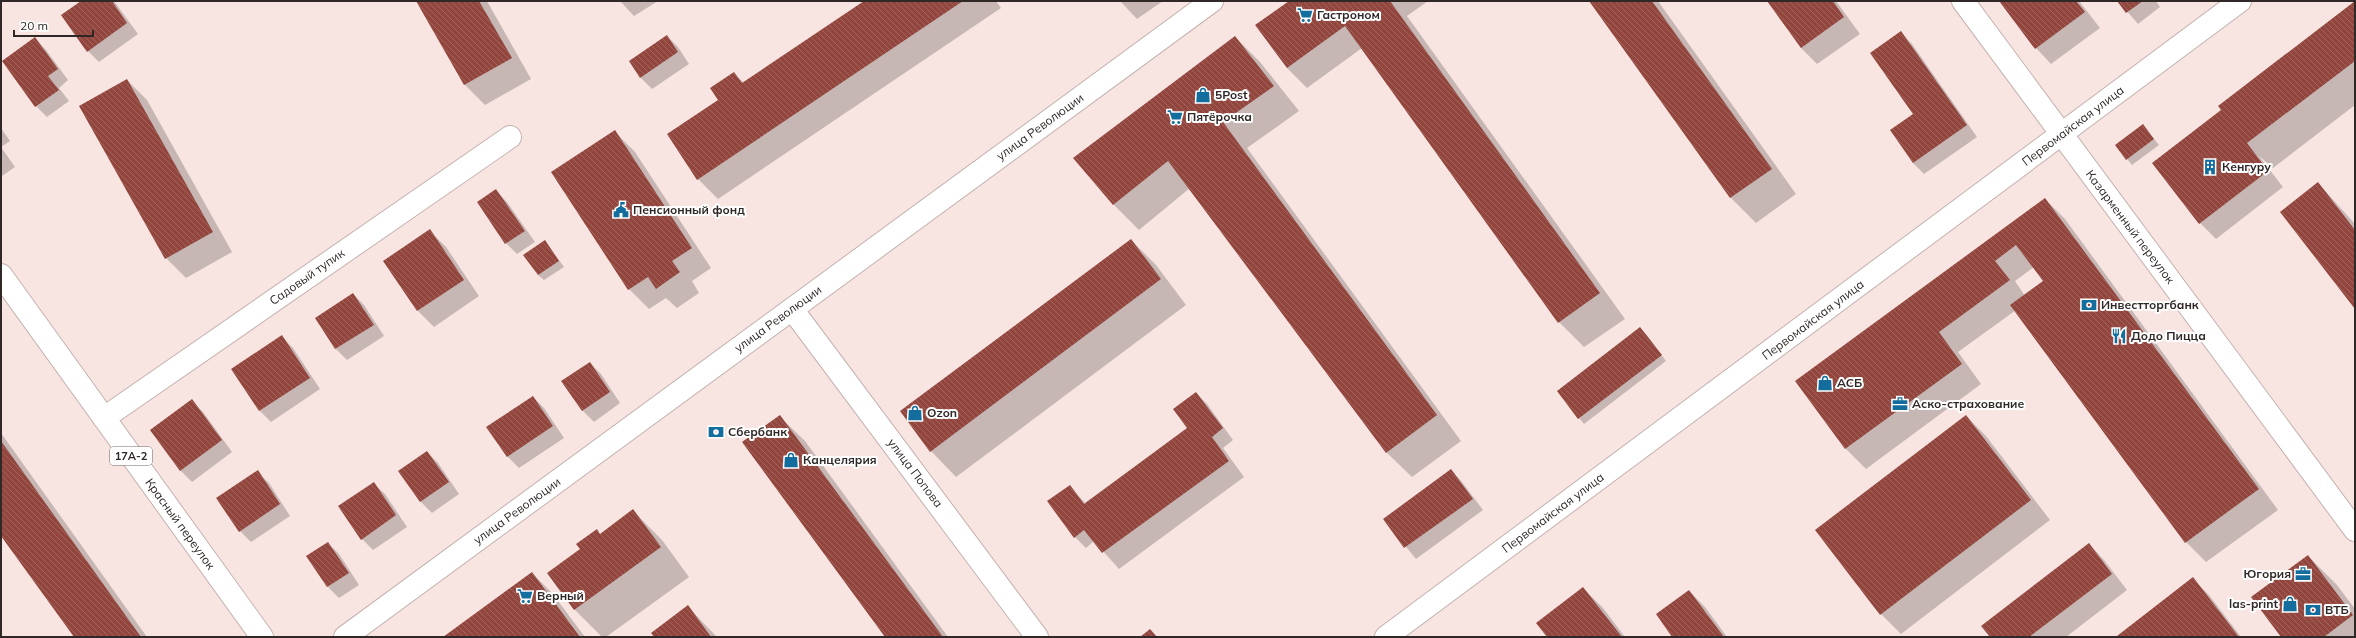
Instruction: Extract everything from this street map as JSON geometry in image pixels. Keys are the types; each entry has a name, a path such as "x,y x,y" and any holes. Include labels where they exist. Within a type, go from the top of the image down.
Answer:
{"street":[{"name":"улица Революции","path":"345,637 1212,1"},
{"name":"Казарменный переулок","path":"1962,1 2355,530"},
{"name":"Первомайская улица","path":"1386,637 2240,1"},
{"name":"Садовый тупик","path":"104,418 510,137"},
{"name":"Красный переулок","path":"1,275 262,637"},
{"name":"улица Попова","path":"792,309 1037,637"}],"building":[{"path":"81,1 112,1 127,23 87,52 61,15"},
{"path":"416,1 479,1 512,58 464,85"},
{"path":"864,1 963,1 697,180 667,134 718,100 710,88 734,72 742,83"},
{"path":"1289,1 1390,1 1600,293 1558,323 1345,26 1287,68 1255,25"},
{"path":"1589,1 1652,1 1772,169 1730,198"},
{"path":"1767,1 1833,1 1844,17 1801,48"},
{"path":"1999,1 2076,1 2085,12 2035,49"},
{"path":"2117,1 2143,1 2126,13"},
{"path":"2355,1 2355,61 2247,143 2268,171 2199,224 2152,163 2221,110 2218,106"},
{"path":"1901,31 1967,125 1913,163 1890,130 1913,114 1870,53"},
{"path":"667,35 678,52 640,78 629,61"},
{"path":"1235,36 1274,86 1223,122 1437,415 1386,453 1168,161 1113,205 1073,158"},
{"path":"35,37 58,69 48,76 59,90 35,107 2,61"},
{"path":"127,79 213,232 165,259 79,106"},
{"path":"2143,124 2154,139 2126,160 2115,145"},
{"name":"Пенсионный фонд","path":"615,130 692,248 672,261 680,272 656,289 648,277 628,290 551,172"},
{"path":"2318,182 2355,230 2355,309 2280,212"},
{"path":"496,189 525,231 505,244 477,202"},
{"path":"2045,198 2259,489 2185,543 2010,305 2043,281 2016,245 1995,261 2010,280 1939,332 1962,364 1845,449 1795,381"},
{"path":"430,229 464,280 417,311 383,261"},
{"path":"1131,239 1161,279 930,452 900,411"},
{"path":"545,240 559,261 538,275 523,255"},
{"path":"353,293 374,325 335,349 315,318"},
{"path":"1640,327 1662,355 1578,419 1557,391"},
{"path":"282,335 310,378 259,411 231,369"},
{"path":"590,362 610,392 582,411 561,381"},
{"path":"1196,392 1223,428 1212,437 1229,461 1102,553 1084,530 1074,538 1047,501 1070,485 1084,504 1187,428 1173,409"},
{"path":"533,396 553,426 507,457 486,427"},
{"path":"192,399 222,440 180,471 150,430"},
{"path":"780,415 943,637 885,637 742,442"},
{"path":"1966,415 2031,500 1880,615 1815,530"},
{"path":"1,441 141,637 74,637 1,536"},
{"path":"427,451 449,482 420,502 398,471"},
{"path":"1451,469 1473,499 1404,548 1383,519"},
{"path":"258,470 280,504 239,532 216,498"},
{"path":"374,482 396,515 361,540 338,506"},
{"path":"633,509 661,547 574,610 547,573 580,549 576,544 597,529 600,534"},
{"path":"328,542 349,573 327,587 306,556"},
{"path":"2089,543 2112,574 2029,637 1990,637 1981,626"},
{"path":"2308,555 2353,615 2324,637 2281,637 2251,597"},
{"name":"Верный","path":"532,572 580,637 443,637"},
{"path":"2193,577 2239,637 2117,636"},
{"path":"1583,587 1622,637 1547,637 1536,623"},
{"path":"1689,590 1724,637 1672,637 1656,614"},
{"path":"688,605 711,637 654,637 651,633"},
{"path":"1150,629 1157,637 1140,637"}],"place":[{"name":"Гастроном","path":"1305,15"},
{"name":"5Post","path":"1203,95"},
{"name":"Пятёрочка","path":"1175,117"},
{"name":"Кенгуру","path":"2210,167"},
{"name":"Пенсионный фонд","path":"621,210"},
{"name":"Инвестторгбанк","path":"2089,305"},
{"name":"Додо Пицца","path":"2119,336"},
{"name":"АСБ","path":"1825,383"},
{"name":"Аско-страхование","path":"1900,404"},
{"name":"Ozon","path":"915,413"},
{"name":"Сбербанк","path":"716,432"},
{"name":"Канцелярия","path":"791,460"},
{"name":"Югория","path":"2303,574"},
{"name":"Верный","path":"525,596"},
{"name":"las-print","path":"2290,604"},
{"name":"ВТБ","path":"2313,610"}]}
